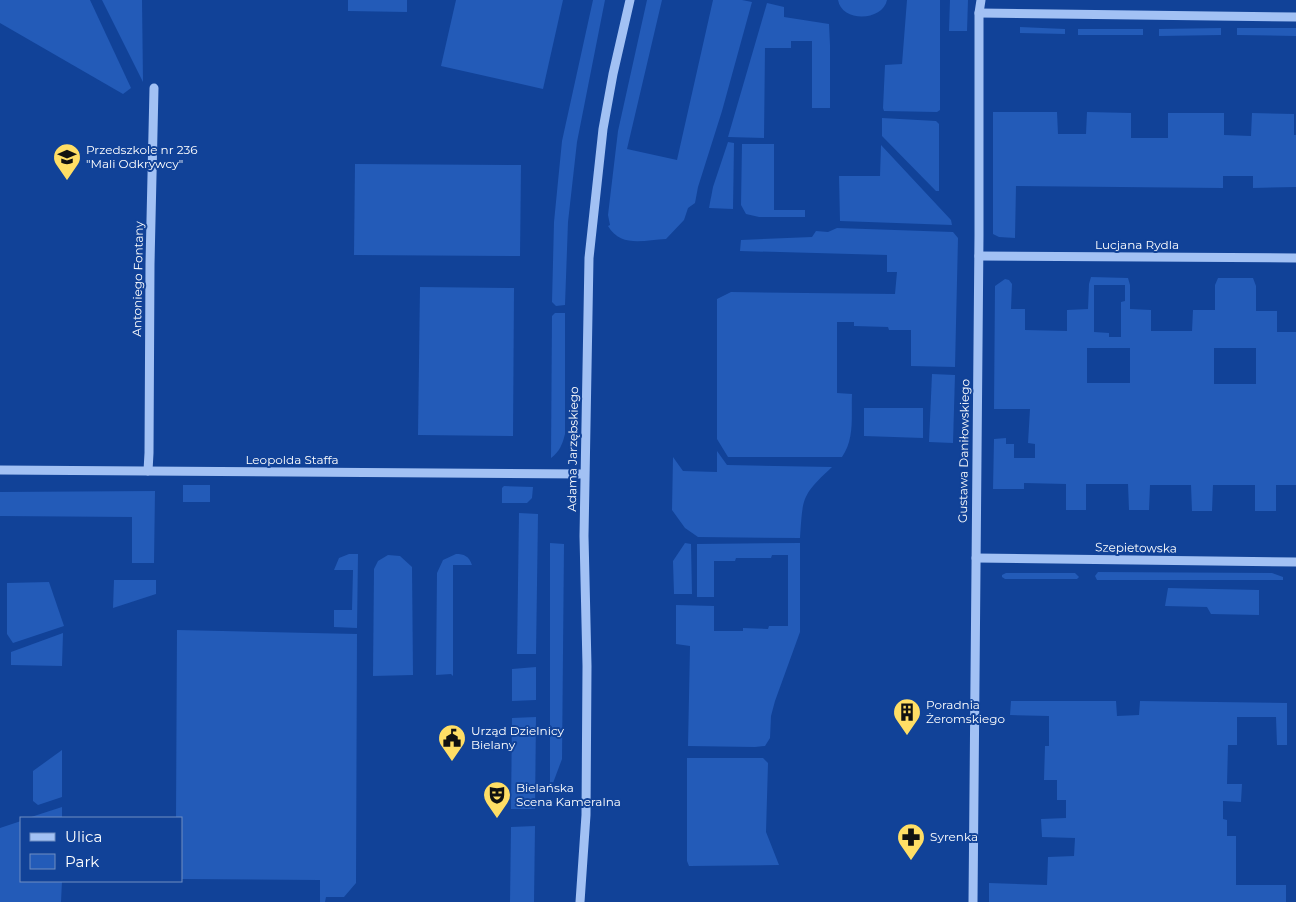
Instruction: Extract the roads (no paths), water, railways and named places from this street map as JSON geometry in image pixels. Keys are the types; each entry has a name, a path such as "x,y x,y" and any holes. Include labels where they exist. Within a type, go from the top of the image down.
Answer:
{"street":[{"name":"Adama Jarzębskiego","path":"580,902 586,815 587,666 584,474 589,258 603,129 630,0"},
{"name":"Gustawa Daniłowskiego","path":"973,902 979,256 979,14 981,0"},
{"path":"979,14 1296,17"},
{"name":"Antoniego Fontany","path":"148,471 154,88"},
{"name":"Lucjana Rydla","path":"979,256 1296,258"},
{"name":"Leopolda Staffa","path":"0,470 584,474"},
{"name":"Szepietowska","path":"976,558 1296,562"}],"place":[{"name":"Przedszkole nr 236 \"Mali Odkrywcy\"","path":"67,181"},
{"name":"Poradnia Żeromskiego","path":"907,736"},
{"name":"Urząd Dzielnicy Bielany","path":"452,762"},
{"name":"Bielańska Scena Kameralna","path":"497,819"},
{"name":"Syrenka","path":"911,861"}]}
